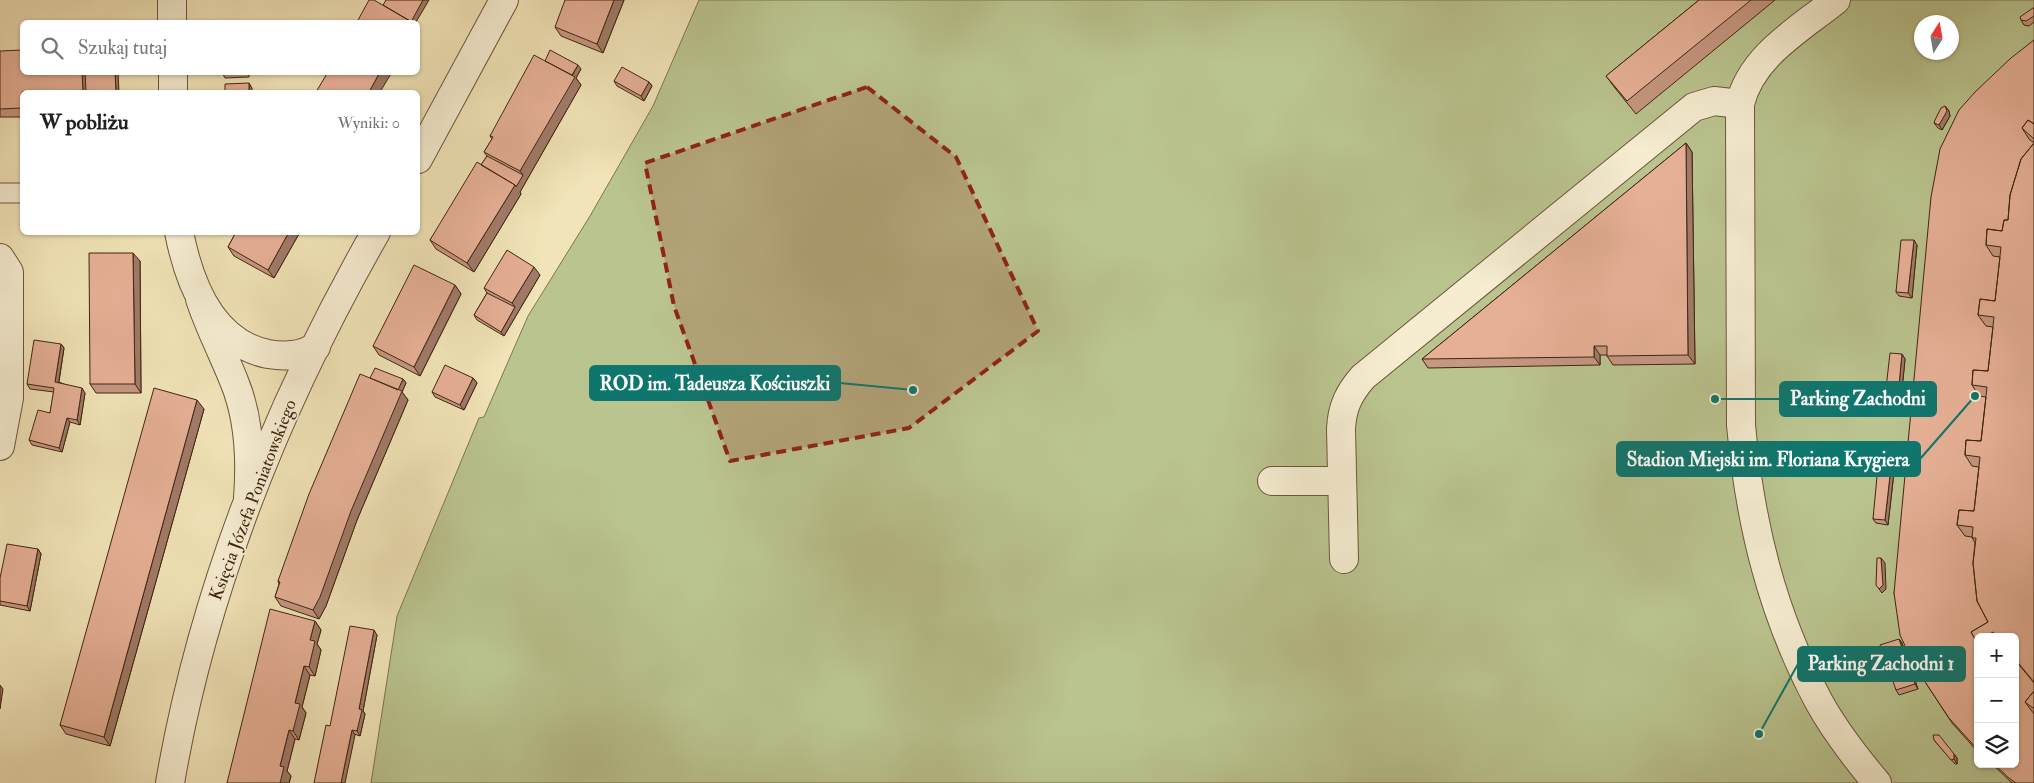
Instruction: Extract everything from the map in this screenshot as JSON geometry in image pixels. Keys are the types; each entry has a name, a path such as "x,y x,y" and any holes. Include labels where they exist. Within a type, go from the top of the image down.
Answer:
{"street":[{"path":"172,0 172,20"},
{"path":"420,155 504,0"},
{"path":"1836,0 1759,64 1743,88 1740,104 1741,425 1756,535 1775,600 1797,655 1820,703 1848,745 1877,783"},
{"path":"173,75 173,90"},
{"path":"1344,559 1341,481 1342,414 1353,389 1363,377 1694,107 1714,101 1740,104"},
{"path":"180,235 192,283 235,382 243,408 250,469 248,505"},
{"name":"Księcia Józefa Poniatowskiego","path":"170,783 198,658 248,505 286,412 316,347 374,235"},
{"path":"0,258 9,272 9,398 0,446"},
{"path":"200,299 233,339 253,350 288,356 300,355 316,347"},
{"path":"1272,481 1341,481"}],"lane":[{"path":"0,193 20,193"}],"highlighted area":[{"path":"867,87 956,157 1038,331 909,428 730,461 674,306 645,163"}],"green space":[{"path":"699,0 2034,0 2034,783 371,783 397,616 479,418 484,417 528,316 590,216 653,106"}],"building":[{"path":"369,0 374,0 408,20 358,20"},
{"path":"386,0 423,0 412,20 408,20 383,5"},
{"path":"565,0 614,0 597,44 555,27"},
{"path":"1699,0 1751,0 1627,101 1606,76"},
{"path":"2033,8 2034,16 2026,21 2021,20 2020,17"},
{"path":"2034,40 2034,124 2028,120 2022,128 2034,143 2021,159 2010,195 2008,220 2004,220 2002,231 1987,229 1986,245 1993,256 2000,257 1995,301 1980,299 1978,315 1986,326 1993,327 1988,371 1973,370 1972,385 1979,396 1986,397 1981,441 1966,440 1965,455 1972,466 1979,467 1974,511 1959,510 1957,525 1965,536 1972,537 1975,543 1973,563 1977,601 1988,622 1971,632 1974,637 1974,746 1949,718 1914,665 1900,635 1894,593 1931,197 1940,149 1959,110 2011,58"},
{"path":"20,50 20,75 82,75 83,90 20,90 20,108 0,109 0,51"},
{"path":"550,50 578,65 572,75 545,61"},
{"path":"534,55 575,77 520,171 484,152 493,137 490,136"},
{"path":"622,67 649,82 641,96 614,81"},
{"path":"85,75 115,75 116,90 86,90"},
{"path":"326,75 378,75 370,90 317,90"},
{"path":"249,83 249,90 225,90 225,84"},
{"path":"1945,106 1947,111 1939,125 1934,123 1941,108"},
{"path":"2028,120 2034,124 2034,139 2022,128"},
{"path":"1686,143 1688,355 1607,356 1607,346 1594,346 1594,357 1422,359"},
{"path":"2034,143 2034,682 2019,664 2019,633 1974,633 1974,637 1971,632 1988,622 1977,601 1973,563 1976,538 1972,538 1973,527 1957,525 1959,510 1974,511 1980,457 1965,455 1966,440 1981,441 1987,387 1972,385 1973,370 1988,371 1994,317 1978,315 1980,299 1995,301 2001,247 1986,245 1987,229 2002,231 2004,220 2008,220 2010,195 2021,159"},
{"path":"487,156 523,175 516,187 481,165"},
{"path":"477,162 515,185 467,263 430,240"},
{"path":"234,235 287,235 268,270 228,247"},
{"path":"1901,240 1914,240 1908,293 1896,292"},
{"path":"507,250 534,267 512,303 484,288"},
{"path":"89,253 133,253 135,384 90,384"},
{"path":"414,265 455,285 414,367 373,346"},
{"path":"487,293 515,307 501,332 474,315"},
{"path":"34,340 61,344 55,382 82,388 77,420 67,418 59,448 29,440 38,410 50,413 54,388 27,384"},
{"path":"1890,353 1902,354 1897,406 1884,406"},
{"path":"445,365 473,378 460,405 432,392"},
{"path":"375,368 403,379 398,390 370,378"},
{"path":"360,374 402,391 351,511 320,597 313,610 275,597 280,582 278,581 309,494"},
{"path":"154,388 197,400 104,737 60,725"},
{"path":"1878,466 1891,467 1885,520 1873,519"},
{"path":"7,544 38,549 27,606 0,601 0,578"},
{"path":"1877,558 1881,558 1883,585 1879,589 1876,585"},
{"path":"270,609 315,621 310,640 315,641 309,667 304,666 295,703 300,704 293,731 289,730 280,766 284,767 280,783 227,783"},
{"path":"350,626 374,630 359,709 362,710 357,731 352,730 341,783 314,783 326,725 330,726"},
{"path":"1899,639 1915,684 1896,690 1880,645"},
{"path":"2019,665 2034,683 2034,691 2025,702 2034,714 2034,783 2016,783 1998,768 2019,768"},
{"path":"2034,691 2034,707 2033,708 2025,702"},
{"path":"1933,735 1939,735 1954,754 1954,759 1951,760 1934,740"}],"place":[{"name":"ROD im. Tadeusza Kościuszki","path":"913,390"},
{"name":"Stadion Miejski im. Floriana Krygiera","path":"1975,396"},
{"name":"Parking Zachodni","path":"1715,399"},
{"name":"Parking Zachodni 1","path":"1759,734"}]}
